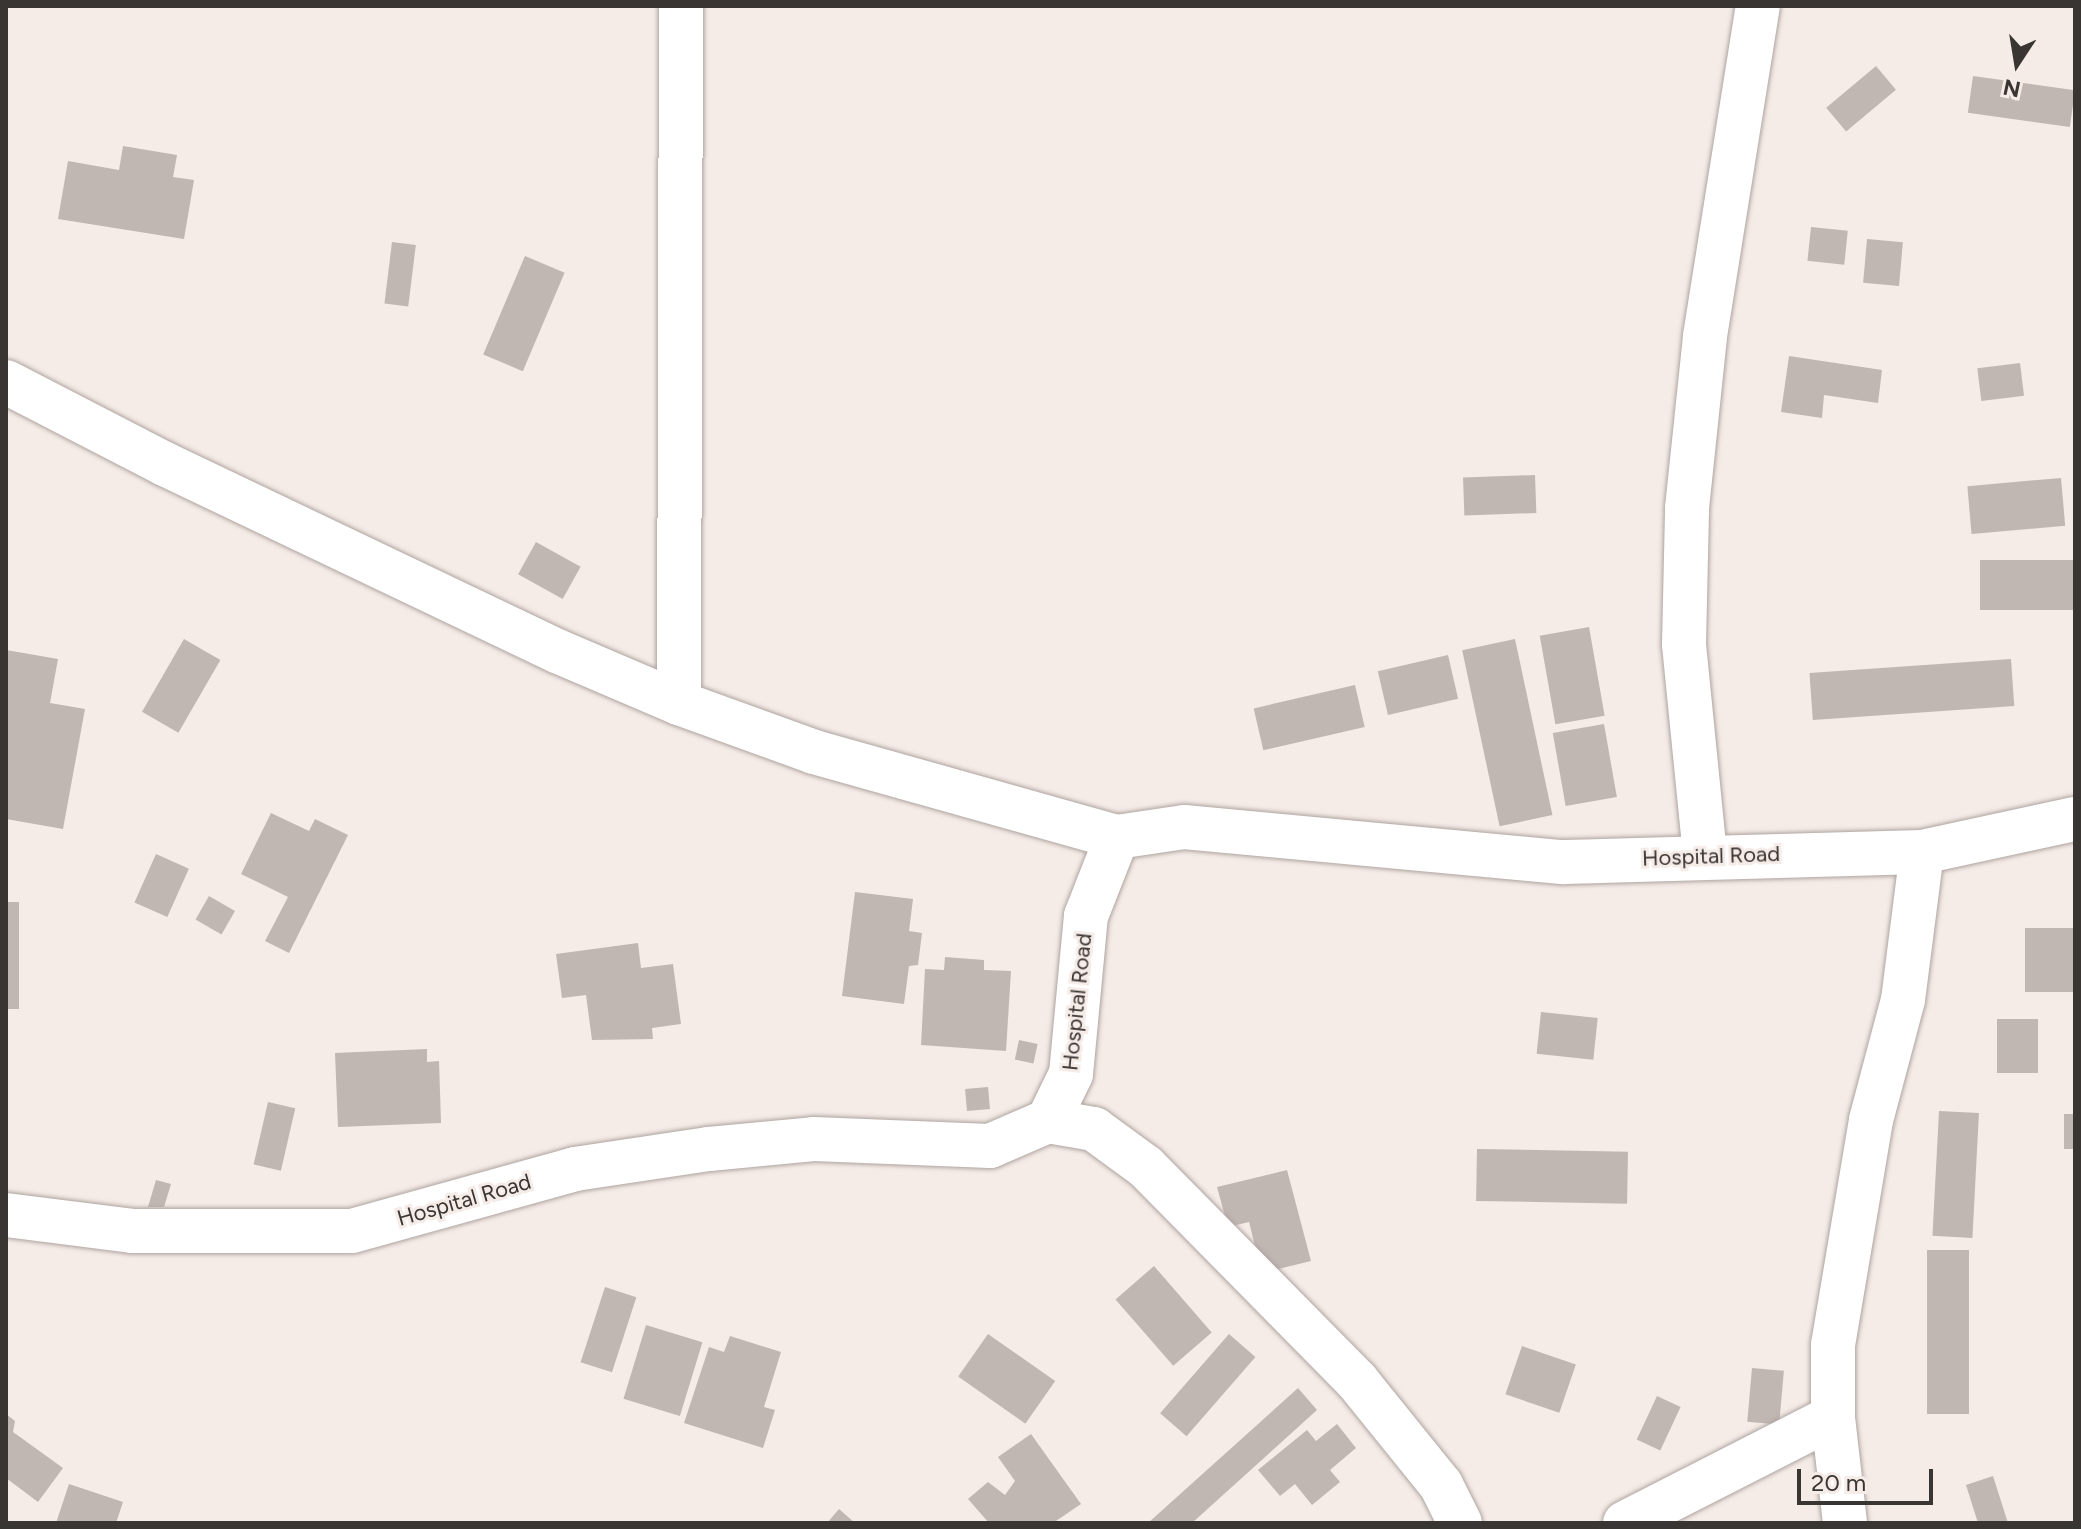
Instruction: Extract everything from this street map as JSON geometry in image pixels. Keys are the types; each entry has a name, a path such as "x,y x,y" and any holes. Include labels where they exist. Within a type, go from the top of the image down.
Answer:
{"street":[{"path":"679,703 681,6"},
{"path":"1705,855 1684,644 1687,508 1705,336 1758,6"},
{"path":"6,382 501,625 679,703 814,752 1117,837"},
{"name":"Hospital Road","path":"6,1215 132,1231 352,1231 575,1169 814,1139 990,1146 1048,1121 1071,1074 1086,916 1117,837 1184,827 1564,862 1705,855 1922,852 2075,819"},
{"path":"1845,1523 1833,1417 1833,1345 1871,1120 1903,1000 1922,852"},
{"path":"1048,1121 1094,1129 1146,1167 1357,1381 1441,1485 1460,1523"},
{"path":"1625,1523 1833,1417"}],"building":[{"path":"1876,66 1896,90 1846,132 1826,108"},
{"path":"1973,76 2075,90 2070,127 1968,113"},
{"path":"123,146 177,155 173,177 194,180 184,239 58,219 68,161 119,170"},
{"path":"1811,227 1848,231 1844,265 1807,261"},
{"path":"1867,239 1903,242 1899,286 1863,283"},
{"path":"392,242 416,245 408,306 384,304"},
{"path":"525,256 565,273 523,371 483,354"},
{"path":"1789,356 1882,370 1878,403 1824,395 1822,418 1781,412"},
{"path":"2020,363 2024,396 1981,401 1977,368"},
{"path":"1535,475 1536,513 1464,515 1463,478"},
{"path":"2061,478 2065,526 1972,534 1967,486"},
{"path":"536,542 581,567 563,599 518,574"},
{"path":"1980,560 2075,560 2075,610 1980,610"},
{"path":"1589,627 1605,716 1555,724 1540,636"},
{"path":"184,639 220,660 178,733 142,712"},
{"path":"1515,639 1552,815 1500,826 1462,650"},
{"path":"6,650 58,659 50,703 85,709 63,829 6,819"},
{"path":"1448,655 1458,699 1388,715 1378,671"},
{"path":"2011,659 2014,706 1813,720 1809,673"},
{"path":"1355,685 1365,727 1263,750 1254,708"},
{"path":"1604,724 1617,797 1566,806 1553,733"},
{"path":"271,813 309,831 315,819 348,835 289,953 265,941 288,897 241,874"},
{"path":"156,854 189,869 167,917 134,902"},
{"path":"855,892 913,899 909,931 922,933 918,965 909,966 904,1004 842,996"},
{"path":"209,896 235,911 221,934 196,919"},
{"path":"6,902 19,902 19,1009 6,1009"},
{"path":"2025,928 2075,928 2075,992 2025,992"},
{"path":"638,943 641,968 673,964 681,1024 652,1028 653,1039 592,1040 586,995 562,998 556,954"},
{"path":"945,957 984,960 984,970 1011,971 1006,1051 921,1045 925,969 944,970"},
{"path":"1541,1012 1598,1018 1593,1060 1537,1054"},
{"path":"1997,1019 2038,1019 2038,1073 1997,1073"},
{"path":"1019,1040 1038,1044 1033,1064 1015,1060"},
{"path":"427,1049 427,1062 439,1061 441,1123 338,1127 335,1053"},
{"path":"988,1087 990,1109 967,1111 965,1089"},
{"path":"268,1102 295,1108 281,1171 254,1164"},
{"path":"1939,1111 1979,1113 1972,1238 1932,1236"},
{"path":"2064,1114 2075,1114 2075,1149 2064,1149"},
{"path":"1477,1149 1628,1152 1627,1204 1476,1201"},
{"path":"1287,1170 1311,1261 1262,1273 1249,1222 1228,1227 1217,1187"},
{"path":"156,1180 171,1184 164,1207 148,1207"},
{"path":"1927,1250 1969,1250 1969,1414 1927,1414"},
{"path":"1154,1266 1212,1332 1173,1366 1116,1299"},
{"path":"605,1287 636,1297 612,1372 581,1362"},
{"path":"646,1325 702,1342 680,1416 623,1399"},
{"path":"988,1334 1055,1381 1025,1424 958,1377"},
{"path":"1229,1334 1255,1357 1187,1436 1160,1413"},
{"path":"730,1336 781,1352 764,1407 775,1410 763,1448 684,1423 709,1347 724,1352"},
{"path":"1522,1346 1576,1365 1559,1413 1505,1394"},
{"path":"1752,1368 1784,1371 1779,1425 1747,1422"},
{"path":"1298,1388 1317,1410 1192,1523 1148,1523"},
{"path":"1657,1396 1681,1407 1660,1450 1637,1440"},
{"path":"6,1414 15,1421 13,1432 63,1468 38,1502 6,1478"},
{"path":"1337,1424 1356,1448 1330,1470 1340,1482 1312,1505 1295,1484 1280,1496 1258,1470 1307,1430 1316,1441"},
{"path":"1031,1434 1081,1504 1053,1523 989,1523 968,1499 988,1482 1005,1495 1015,1481 998,1457"},
{"path":"1993,1476 2008,1523 1978,1523 1966,1485"},
{"path":"69,1484 123,1502 116,1523 56,1523"},
{"path":"839,1509 855,1523 827,1523"}]}
